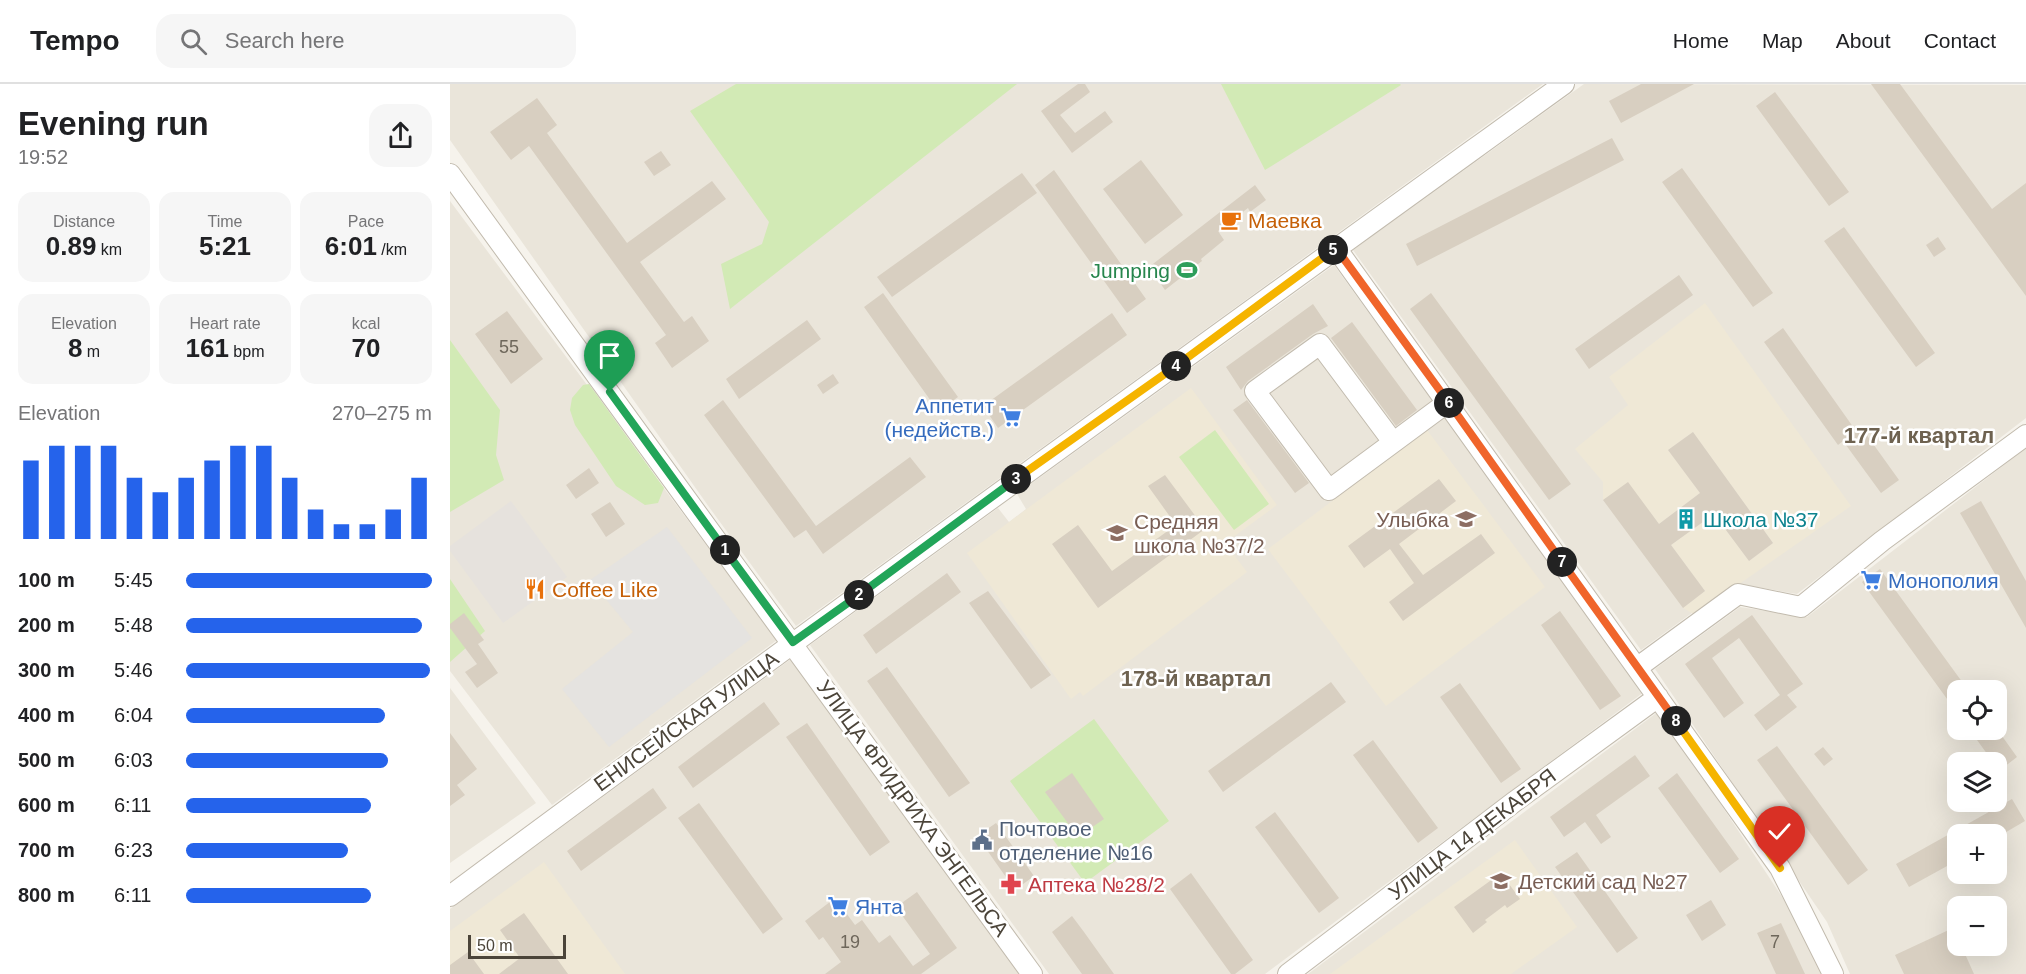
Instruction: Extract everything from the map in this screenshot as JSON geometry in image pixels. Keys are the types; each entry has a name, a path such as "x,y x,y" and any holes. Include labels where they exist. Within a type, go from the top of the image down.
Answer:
{"street":[{"name":"ЕНИСЕЙСКАЯ УЛИЦА","path":"450,896 793,642 1564,84"},
{"name":"УЛИЦА ФРИДРИХА ЭНГЕЛЬСА","path":"450,174 793,642 1032,974"},
{"path":"1336,248 1715,774 1780,868 1833,974"},
{"path":"1393,442 1320,344 1254,391 1329,490 1448,402"},
{"path":"1638,667 1738,594 1801,607 1882,541 2026,435"},
{"name":"УЛИЦА 14 ДЕКАБРЯ","path":"1288,974 1658,697"}],"shaded area":[{"path":"450,84 1543,84 796,626 709,507 450,140"},
{"path":"1584,84 2026,85 2026,418 1797,594 1733,583 1641,650 1353,250"},
{"path":"450,201 777,640 552,805 450,671"},
{"name":"178-й квартал","path":"1334,265 1644,692 1265,974 1049,974 810,645 998,508 1009,522 1026,509 1017,494"},
{"path":"1705,303 1851,506 1695,615 1683,608 1705,591 1671,545 1714,514 1749,561 1773,543 1693,432 1668,450 1700,493 1659,524 1628,483 1603,500 1603,482 1575,449 1628,405 1609,377"},
{"name":"Средняя школа №37/2","path":"1191,388 1277,505 1225,543 1247,572 1083,696 1080,692 1071,699 967,553"},
{"path":"1427,430 1545,587 1386,706 1268,549"},
{"path":"2026,448 2026,974 1850,974 1827,922 1655,669 1740,607 1807,617"},
{"path":"511,501 567,577 503,623 450,551 450,546"},
{"path":"667,527 752,638 609,747 562,689 633,632 590,580"},
{"path":"791,659 1020,974 450,974 450,909"},
{"path":"450,688 536,803 450,863"},
{"path":"1659,711 1806,933 1824,974 1308,974"},
{"name":"Детский сад №27","path":"1515,840 1577,927 1511,974 1330,974"},
{"path":"544,862 625,974 450,974 450,931"}],"green space":[{"path":"736,84 1017,84 730,309 721,264 762,244 769,222 690,111"},
{"path":"1221,84 1400,84 1401,85 1265,170"},
{"path":"450,340 500,410 496,455 504,480 450,512"},
{"path":"589,384 664,488 658,503 645,505 616,486 575,425 570,410 572,398 583,385"},
{"path":"1215,430 1269,504 1234,530 1179,457"},
{"path":"450,579 485,631 450,662"},
{"path":"1094,719 1169,821 1085,883 1010,781"}],"building":[{"path":"1078,84 1085,84 1090,92 1060,115 1075,133 1105,111 1113,122 1072,153 1041,111"},
{"path":"1641,84 1694,84 1621,123 1609,101"},
{"path":"1871,84 1900,84 1992,209 2026,183 2026,296"},
{"path":"1775,92 1849,192 1829,206 1756,106"},
{"path":"537,98 557,125 547,133 627,243 712,181 726,199 640,262 684,322 692,316 709,341 672,368 655,343 666,335 529,146 511,160 490,132"},
{"path":"1612,138 1624,160 1417,266 1406,244"},
{"path":"661,151 671,165 654,176 644,162"},
{"path":"1141,160 1183,215 1145,244 1103,189"},
{"path":"1682,168 1773,293 1753,307 1662,182"},
{"path":"1054,170 1146,299 1127,313 1035,185"},
{"path":"1022,173 1037,193 892,297 877,277"},
{"path":"1255,185 1266,200 1250,212 1248,208 1218,231 1224,240 1165,290 1149,267"},
{"path":"1844,227 1935,353 1916,367 1824,241"},
{"path":"1938,237 1946,249 1934,257 1926,245"},
{"path":"1679,275 1693,295 1589,369 1575,349"},
{"path":"883,293 958,397 938,411 864,307"},
{"path":"1431,293 1571,484 1549,500 1410,309"},
{"path":"1313,304 1328,326 1313,334 1248,381 1241,390 1226,367"},
{"path":"507,311 543,359 511,384 475,334"},
{"path":"1112,313 1127,335 998,428 983,406"},
{"path":"807,320 821,339 739,399 726,379"},
{"path":"1352,322 1417,410 1396,426 1331,338"},
{"path":"1783,328 1856,431 1861,427 1899,480 1881,493 1843,441 1838,445 1764,342"},
{"path":"833,374 839,383 823,394 817,385"},
{"path":"723,400 816,526 910,457 926,477 823,554 806,530 794,538 704,415"},
{"path":"1247,400 1309,483 1295,493 1233,410"},
{"name":"Школа №37","path":"1693,432 1773,543 1749,561 1714,514 1671,545 1705,591 1683,608 1603,500 1628,482 1659,524 1700,493 1668,450"},
{"path":"589,468 599,483 576,499 566,485"},
{"name":"Средняя школа №37/2","path":"1165,475 1205,529 1098,608 1052,544 1078,525 1112,571 1176,525 1148,486"},
{"path":"1439,479 1456,501 1399,544 1423,575 1481,534 1495,553 1403,621 1389,602 1414,583 1390,549 1364,568 1348,546"},
{"path":"1981,501 2026,581 2026,628 1960,513"},
{"path":"610,502 625,524 606,537 591,514"},
{"path":"1880,569 1961,680 1947,680 1947,699 1862,582"},
{"path":"947,573 961,592 876,654 863,635"},
{"path":"988,591 1051,675 1031,689 969,603"},
{"path":"1560,611 1621,696 1600,710 1541,625"},
{"path":"464,613 484,640 478,644 498,673 477,688 465,672 477,664 450,628 450,624"},
{"path":"1752,615 1803,684 1787,695 1797,707 1766,731 1754,715 1780,695 1739,638 1712,658 1744,703 1724,718 1685,664"},
{"path":"887,667 970,783 949,797 867,681"},
{"path":"1331,682 1346,702 1223,792 1208,771"},
{"path":"1460,683 1521,769 1501,783 1440,697"},
{"path":"764,702 780,724 693,788 678,767"},
{"path":"807,723 890,842 870,856 786,737"},
{"path":"450,733 477,769 457,785 465,795 450,806"},
{"path":"1373,740 1438,828 1418,843 1353,755"},
{"path":"1977,740 2005,740 2017,757 2007,765 2007,752 1986,752"},
{"path":"1777,746 1868,870 1848,885 1757,760"},
{"path":"1823,747 1833,759 1824,766 1814,754"},
{"path":"1635,755 1650,776 1596,815 1611,837 1601,844 1585,822 1564,837 1550,817"},
{"path":"1072,773 1104,819 1078,837 1045,792"},
{"path":"1677,773 1739,859 1720,873 1658,788"},
{"path":"653,788 667,808 581,871 567,851"},
{"path":"2012,799 2025,821 2007,832 2007,824 1967,824 1989,812 2007,812 2007,802"},
{"path":"699,803 783,919 763,934 678,818"},
{"path":"1275,812 1339,898 1319,913 1255,827"},
{"path":"996,823 1034,876 1015,890 977,836"},
{"path":"1947,835 1947,866 1909,887 1896,864"},
{"path":"1577,852 1638,938 1617,953 1555,867"},
{"path":"1191,873 1253,960 1235,974 1231,974 1170,889"},
{"path":"1501,873 1520,899 1507,908 1505,905 1485,920 1487,922 1473,933 1454,907"},
{"path":"917,892 957,948 921,974 825,974 841,962 823,937 819,940 805,921 835,898 855,925 862,920 879,943 890,935 913,966 930,954 896,907"},
{"path":"1711,900 1726,925 1702,941 1686,915"},
{"path":"524,913 568,974 499,974 520,958 500,930"},
{"path":"1072,916 1114,974 1082,974 1052,932"},
{"path":"1781,923 1805,974 1776,974 1757,933"},
{"path":"1947,931 1947,956 1966,956 1974,974 1904,974 1895,955"},
{"path":"468,952 484,974 450,974 450,965"}],"place":[{"name":"Маевка","path":"1231,220"},
{"name":"Jumping","path":"1187,270"},
{"name":"Аппетит (недейств.)","path":"1011,417"},
{"name":"Улыбка","path":"1466,519"},
{"name":"Школа №37","path":"1686,519"},
{"name":"Средняя школа №37/2","path":"1117,533"},
{"name":"Монополия","path":"1871,580"},
{"name":"Coffee Like","path":"535,589"},
{"name":"Почтовое отделение №16","path":"982,840"},
{"name":"Детский сад №27","path":"1501,881"},
{"name":"Аптека №28/2","path":"1011,884"},
{"name":"Янта","path":"838,906"}],"district":[{"name":"177-й квартал","path":"1919,435"},
{"name":"178-й квартал","path":"1196,678"}],"route":[{"path":"610,392 793,642 1027,471 1163,376 1336,248 1715,774 1780,868"}]}
